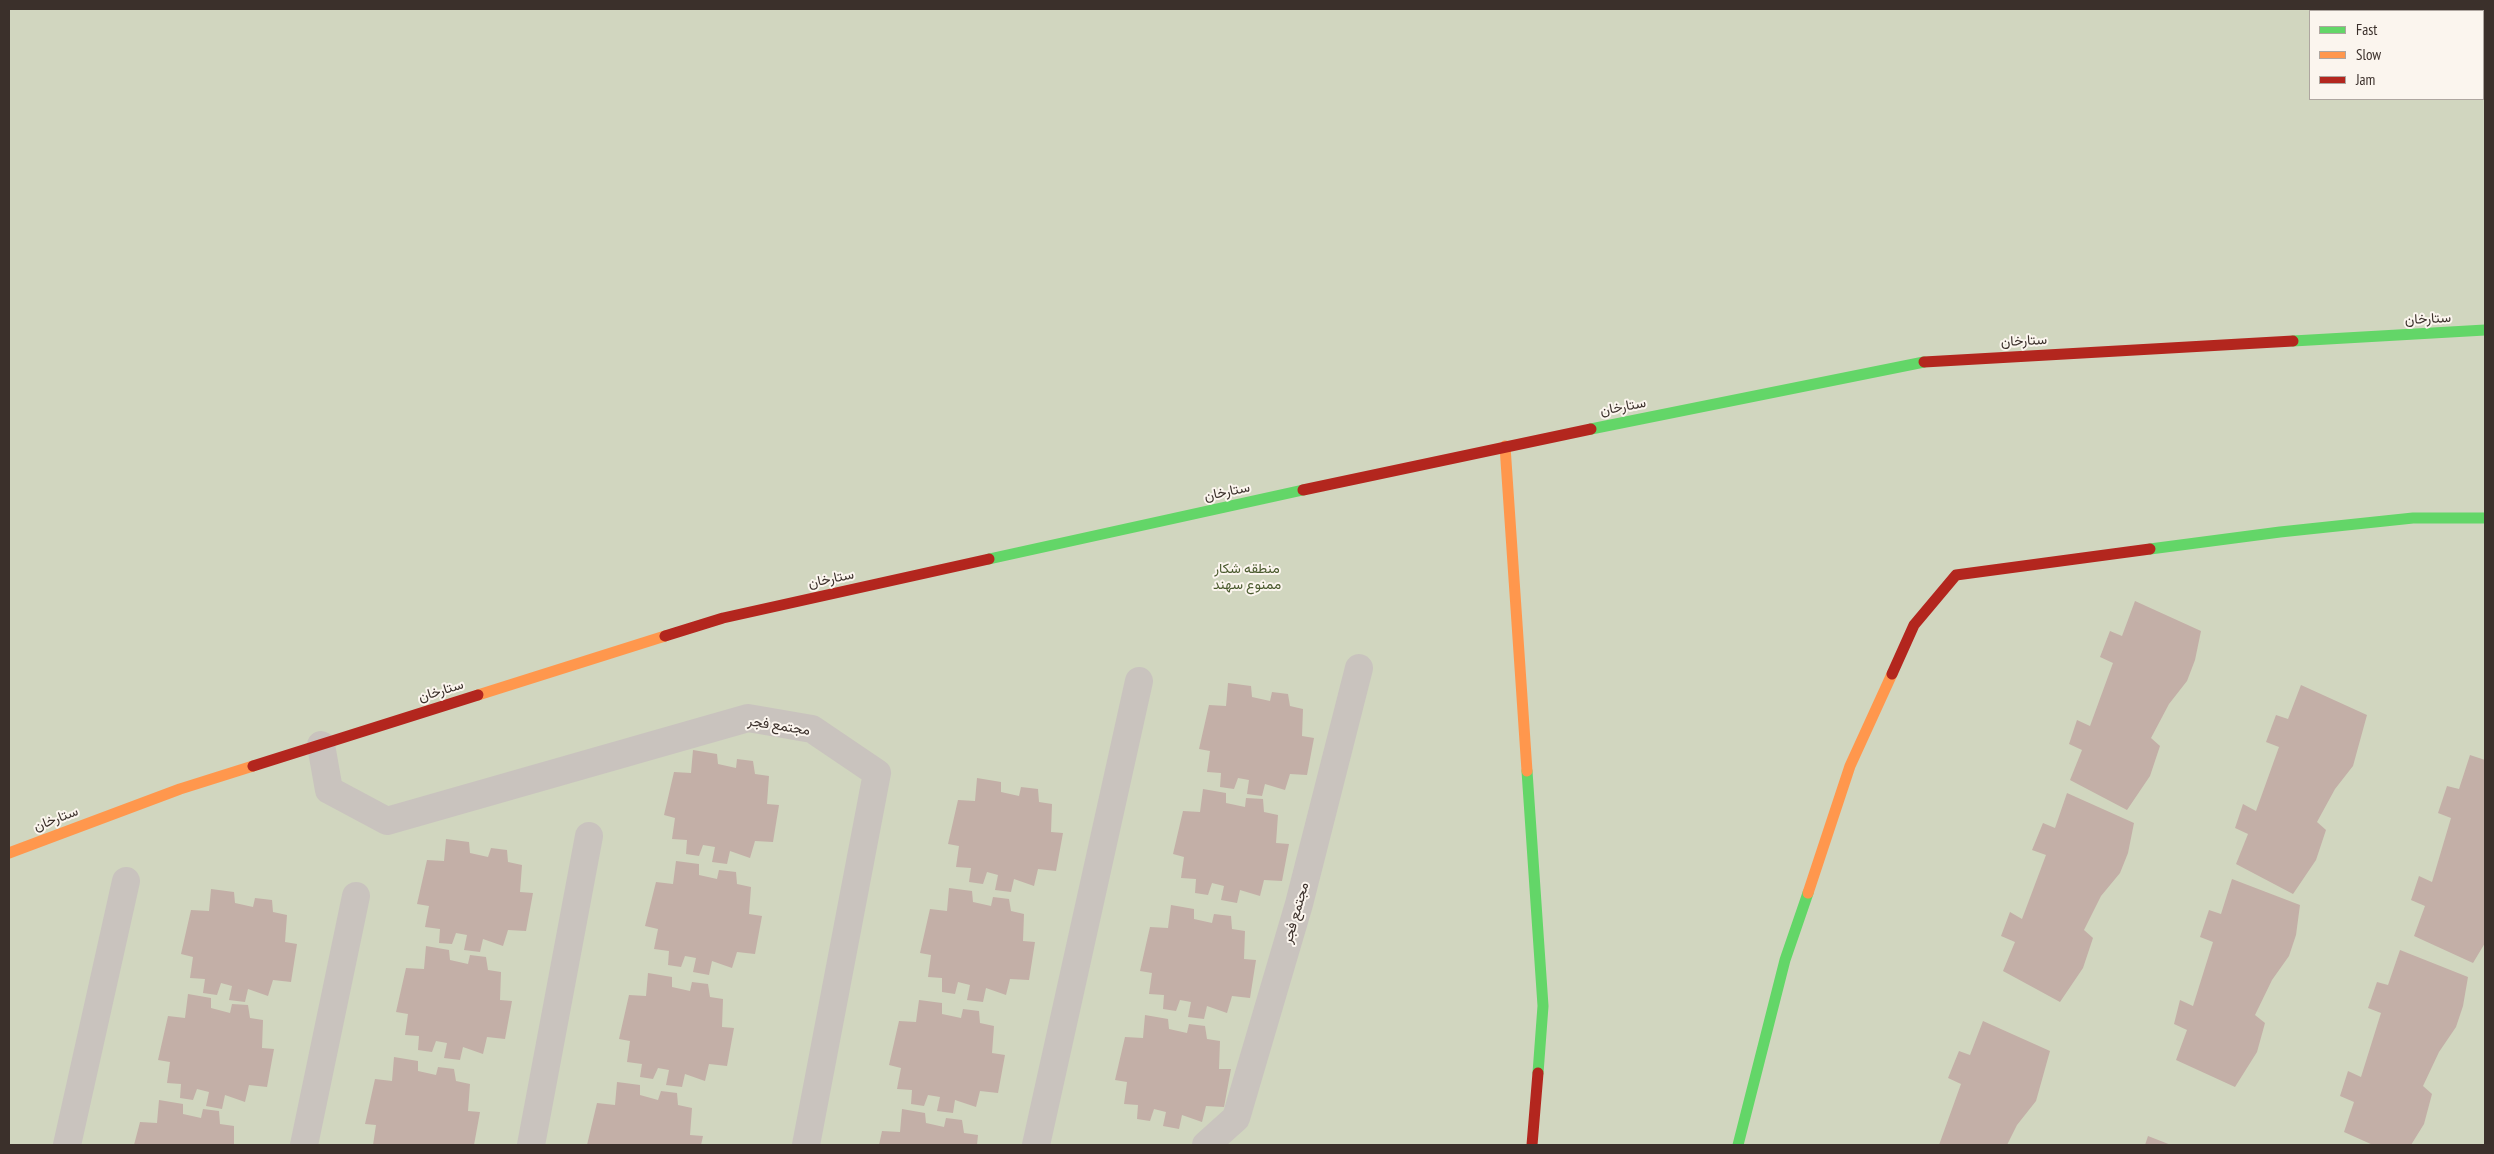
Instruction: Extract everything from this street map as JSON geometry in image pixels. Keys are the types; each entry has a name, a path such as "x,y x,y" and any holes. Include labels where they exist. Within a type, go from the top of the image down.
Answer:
{"street":[{"name":"ستارخان","path":"9,853 180,789 724,618 1505,446 1923,362 2485,330"},
{"path":"1505,446 1543,1006 1532,1145"},
{"path":"1738,1145 1784,960 1850,766 1914,625 1956,575 2280,532 2414,518 2485,518"},
{"name":"مجتمع فجر","path":"1206,1145 1236,1118 1299,904 1359,668"},
{"path":"1036,1145 1139,681"},
{"name":"مجتمع فجر","path":"321,745 329,790 388,821 748,718 812,729 877,773 806,1145"},
{"path":"531,1145 589,836"},
{"path":"68,1145 126,881"},
{"path":"304,1145 356,896"}],"green space":[{"name":"منطقه شکار ممنوع سهند","path":"9,9 2485,9 2485,1145 9,1145"}],"building":[{"path":"2135,601 2201,631 2195,660 2187,681 2169,704 2151,738 2160,746 2150,776 2127,810 2070,780 2082,750 2069,744 2077,720 2090,726 2113,663 2100,657 2110,631 2122,636"},
{"path":"1228,683 1251,686 1252,697 1270,701 1272,692 1288,694 1290,706 1303,709 1302,736 1314,738 1307,775 1290,774 1285,790 1265,784 1262,796 1247,794 1249,780 1238,778 1234,789 1220,787 1221,773 1207,772 1210,751 1199,749 1209,705 1226,706"},
{"path":"2301,685 2367,715 2353,766 2335,789 2317,822 2326,830 2316,860 2293,894 2236,864 2248,834 2235,828 2243,804 2256,811 2279,747 2266,742 2276,715 2288,719"},
{"path":"693,750 717,754 718,764 736,768 737,759 753,761 755,774 769,776 767,804 779,805 773,842 755,841 750,858 730,851 727,864 712,862 715,847 703,845 699,856 686,854 687,840 672,839 675,818 664,815 674,772 691,773"},
{"path":"2470,755 2485,760 2485,943 2473,963 2414,936 2425,906 2411,900 2419,876 2432,882 2451,818 2438,813 2447,786 2459,789"},
{"path":"977,778 1001,782 1001,792 1019,796 1021,787 1038,789 1039,802 1052,804 1051,832 1063,833 1056,871 1038,869 1034,886 1014,879 1011,892 995,890 998,875 987,872 983,884 969,882 971,868 956,867 959,846 948,844 958,800 975,801"},
{"path":"1203,789 1226,793 1226,803 1245,807 1246,798 1263,799 1264,812 1278,815 1276,843 1289,844 1282,881 1264,880 1260,896 1240,890 1237,903 1221,900 1224,886 1212,883 1208,895 1195,893 1196,879 1181,878 1184,857 1173,854 1183,811 1200,812"},
{"path":"2067,793 2134,823 2128,853 2120,873 2101,896 2084,930 2093,938 2083,968 2060,1002 2003,971 2015,942 2001,936 2010,912 2022,919 2046,855 2032,850 2043,823 2055,828"},
{"path":"446,839 469,842 470,853 488,857 491,848 507,850 508,862 522,865 520,892 533,893 526,931 508,930 503,946 483,939 480,952 464,950 467,935 456,933 452,944 439,943 440,929 425,927 429,906 417,904 427,860 444,861"},
{"path":"676,861 699,864 699,875 717,879 719,870 736,872 737,884 751,887 749,914 762,916 755,954 737,952 732,968 712,961 709,975 693,972 696,958 685,956 681,967 668,965 669,951 654,949 658,929 645,926 656,882 673,884"},
{"path":"2232,879 2300,905 2296,935 2289,956 2272,980 2255,1015 2265,1023 2257,1052 2235,1087 2176,1060 2187,1030 2174,1024 2180,1000 2193,1006 2213,942 2200,937 2209,910 2221,914"},
{"path":"949,888 972,891 973,902 991,906 993,897 1009,899 1011,911 1024,914 1023,941 1035,942 1029,980 1010,979 1006,995 986,988 983,1002 967,1000 970,985 958,982 955,994 942,992 942,978 928,977 931,955 920,953 930,909 947,911"},
{"path":"211,889 234,892 235,903 253,907 255,898 272,900 273,912 287,915 285,942 297,944 291,982 273,980 268,996 248,989 245,1002 229,1000 232,986 221,983 217,995 203,993 205,979 190,978 193,957 181,954 191,910 209,911"},
{"path":"1171,905 1194,909 1194,919 1212,923 1214,914 1231,916 1232,929 1245,931 1244,959 1256,960 1250,998 1232,996 1227,1013 1207,1006 1204,1019 1188,1017 1191,1002 1180,1000 1176,1011 1163,1009 1164,995 1149,994 1152,973 1140,971 1150,927 1168,928"},
{"path":"426,946 449,950 450,960 468,964 470,955 486,957 488,970 501,972 500,1000 512,1001 505,1039 487,1037 483,1054 463,1047 460,1060 444,1058 447,1043 436,1041 432,1052 418,1050 419,1036 405,1035 408,1014 396,1012 406,968 424,969"},
{"path":"2400,950 2468,977 2463,1006 2456,1027 2439,1052 2423,1086 2432,1094 2424,1124 2411,1145 2373,1145 2344,1132 2354,1102 2340,1096 2348,1071 2361,1077 2381,1013 2368,1008 2377,982 2388,985"},
{"path":"648,973 672,977 672,987 690,991 692,982 708,984 710,997 723,999 722,1027 734,1028 727,1066 709,1064 705,1081 685,1074 682,1087 666,1085 669,1070 658,1068 653,1079 640,1077 642,1064 627,1062 630,1041 619,1039 629,995 646,996"},
{"path":"188,994 211,998 211,1008 230,1013 232,1004 248,1005 250,1018 263,1020 262,1048 274,1049 267,1087 249,1085 245,1102 225,1095 222,1109 206,1106 209,1092 197,1089 193,1100 180,1098 181,1084 167,1083 170,1062 158,1060 168,1016 185,1018"},
{"path":"919,1000 942,1003 942,1014 961,1018 963,1009 979,1011 980,1023 994,1026 992,1053 1005,1055 998,1093 980,1091 976,1107 955,1100 953,1113 937,1111 940,1097 928,1095 924,1106 911,1104 912,1090 897,1089 901,1068 889,1065 899,1021 916,1022"},
{"path":"1145,1015 1168,1019 1169,1029 1187,1033 1189,1024 1205,1026 1207,1039 1220,1041 1219,1069 1231,1069 1224,1107 1206,1106 1202,1122 1182,1115 1179,1129 1163,1126 1166,1112 1154,1109 1150,1121 1137,1119 1138,1105 1124,1104 1127,1082 1115,1080 1125,1037 1143,1038"},
{"path":"1983,1021 2050,1051 2036,1101 2017,1125 2007,1145 1939,1145 1961,1084 1948,1078 1959,1051 1970,1055"},
{"path":"394,1057 418,1061 418,1071 436,1075 438,1067 454,1069 456,1081 470,1084 468,1111 480,1112 474,1145 373,1145 376,1125 365,1124 375,1079 392,1081"},
{"path":"617,1082 640,1085 640,1095 658,1100 661,1091 677,1093 678,1105 692,1108 690,1135 703,1136 701,1145 587,1145 597,1103 615,1105"},
{"path":"159,1100 183,1104 183,1114 201,1118 203,1109 219,1111 220,1124 234,1126 234,1145 134,1145 140,1122 157,1123"},
{"path":"902,1109 925,1113 926,1123 944,1127 946,1118 962,1120 964,1133 978,1135 977,1145 879,1145 882,1131 900,1132"},
{"path":"2148,1136 2171,1145 2145,1145"}],"traffic: fast":[{"path":"2293,341 2485,330"},
{"path":"1591,429 1924,362"},
{"path":"989,559 1303,490"},
{"path":"2150,549 2280,532 2413,518 2485,518"},
{"path":"1527,771 1543,1006 1538,1073"},
{"path":"1738,1145 1785,960 1808,893"}],"traffic: slow":[{"path":"1505,446 1527,771"},
{"path":"478,695 665,636"},
{"path":"1808,893 1850,766 1892,674"},
{"path":"9,853 180,789 253,766"}],"traffic: jam":[{"path":"1924,362 2293,341"},
{"path":"1303,490 1591,429"},
{"path":"1892,674 1914,625 1956,575 2150,549"},
{"path":"665,636 723,618 989,559"},
{"path":"253,766 478,695"},
{"path":"1532,1145 1538,1073"}]}
